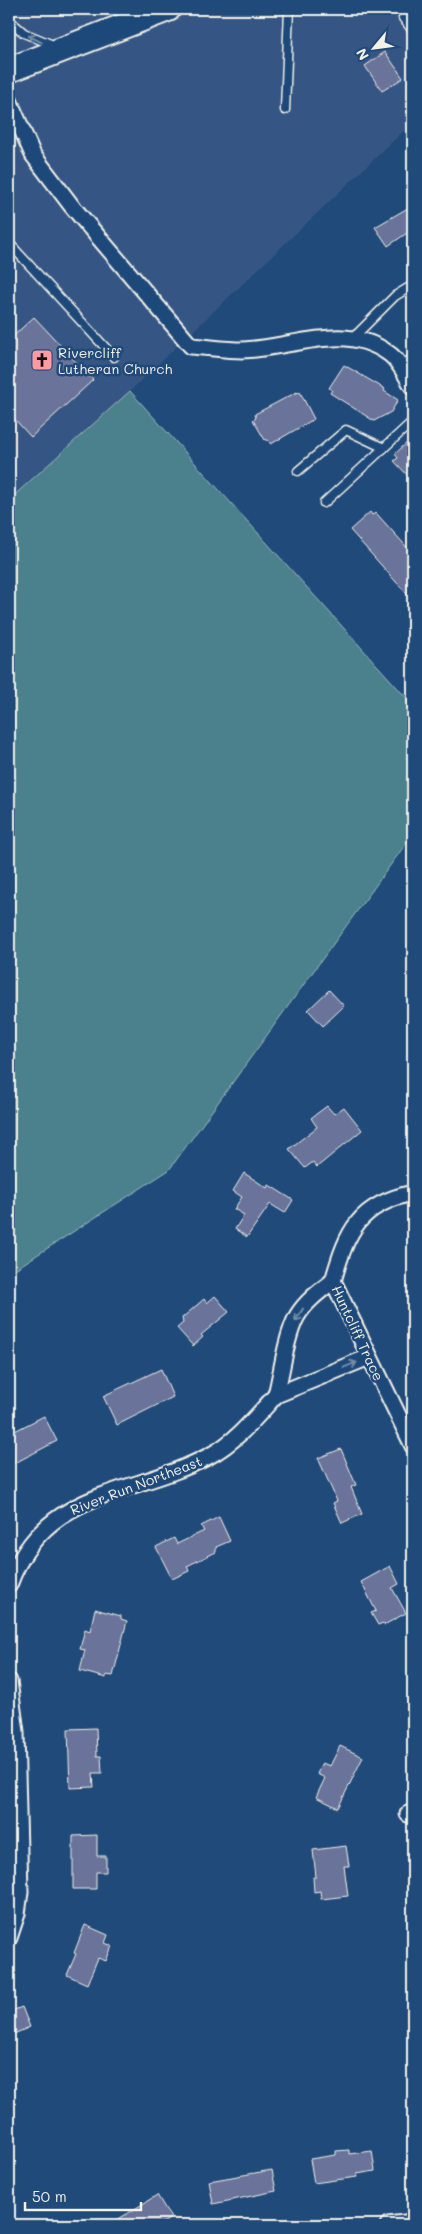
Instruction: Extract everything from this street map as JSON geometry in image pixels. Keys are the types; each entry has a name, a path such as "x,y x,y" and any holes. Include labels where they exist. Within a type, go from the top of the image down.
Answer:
{"main road":[{"path":"9,70 168,9"}],"street":[{"path":"9,100 33,155 71,206 191,346 242,350 328,338 354,337 387,352 413,387"},
{"name":"Huntcliff Trace","path":"413,1193 393,1197 372,1208 358,1221 346,1240 333,1281 413,1446"},
{"name":"River Run Northeast","path":"276,1395 297,1316 311,1298 333,1281"},
{"name":"River Run Northeast","path":"9,1585 14,1570 35,1537 62,1514 89,1500 185,1467 211,1456 244,1430 276,1395 369,1357"},
{"path":"9,1681 16,1732 20,1892 17,1914 9,1938"},
{"path":"388,2225 413,2222"}],"lane":[{"path":"285,110 289,9"},
{"path":"413,14 403,18 413,31"},
{"path":"9,20 24,33 45,44 67,48"},
{"path":"9,243 114,357"},
{"path":"354,337 389,302 413,285"},
{"path":"400,367 413,358"},
{"path":"324,503 413,421"},
{"path":"298,472 346,430 384,448"}],"shaded area":[{"path":"9,9 413,9 413,122 130,391 9,500"}],"green space":[{"path":"130,391 413,705 413,834 169,1170 9,1273 9,500"}],"building":[{"path":"385,52 403,78 382,91 365,66"},
{"path":"413,205 413,229 388,246 375,227"},
{"name":"Rivercliff Lutheran Church","path":"34,317 93,380 31,437 9,413 9,340"},
{"path":"344,365 385,389 384,391 398,400 391,412 374,421 330,393 332,390 329,388"},
{"path":"300,392 314,419 271,444 265,440 253,420 256,418 255,414"},
{"path":"413,437 413,481 394,461 398,458 395,454"},
{"path":"370,512 372,515 376,513 413,554 413,601 350,530"},
{"path":"329,990 344,1006 323,1026 308,1010"},
{"path":"327,1106 334,1114 344,1107 362,1130 317,1167 313,1162 305,1168 289,1149 317,1127 311,1118"},
{"path":"244,1173 267,1188 269,1185 293,1200 285,1213 270,1204 247,1237 235,1229 244,1215 234,1209 242,1197 233,1191"},
{"path":"215,1296 229,1312 201,1335 203,1337 193,1346 177,1328 183,1323 182,1318 204,1299 207,1303"},
{"path":"161,1369 173,1397 117,1425 103,1396"},
{"path":"44,1416 57,1441 9,1466 9,1434"},
{"path":"341,1449 356,1485 351,1487 362,1514 342,1523 333,1503 337,1501 318,1458"},
{"path":"219,1517 230,1541 216,1547 216,1552 187,1566 189,1571 172,1579 156,1547 174,1538 177,1544 204,1531 201,1526"},
{"path":"390,1566 399,1584 392,1588 406,1613 384,1625 383,1623 378,1625 371,1613 376,1611 361,1582"},
{"path":"95,1609 121,1616 121,1619 127,1621 113,1676 106,1675 106,1678 80,1671 85,1650 80,1649 85,1629 90,1631"},
{"path":"96,1728 97,1756 101,1756 102,1773 93,1773 94,1787 70,1788 68,1729"},
{"path":"340,1746 363,1757 338,1808 316,1797 325,1778 317,1774 322,1763 330,1766"},
{"path":"97,1835 97,1856 106,1856 106,1872 96,1872 96,1889 73,1889 73,1836"},
{"path":"346,1846 349,1866 344,1866 348,1896 321,1899 320,1891 314,1892 313,1877 316,1877 313,1850"},
{"path":"85,1925 108,1935 105,1943 112,1946 106,1961 98,1958 87,1984 67,1975"},
{"path":"22,2007 30,2027 9,2036 9,2012"},
{"path":"349,2150 349,2154 372,2151 375,2171 357,2174 357,2177 314,2183 310,2159 336,2155 336,2151"},
{"path":"272,2170 276,2191 213,2204 209,2181"},
{"path":"157,2195 171,2218 159,2225 109,2225"}],"place":[{"name":"Rivercliff Lutheran Church","path":"42,360"}]}
